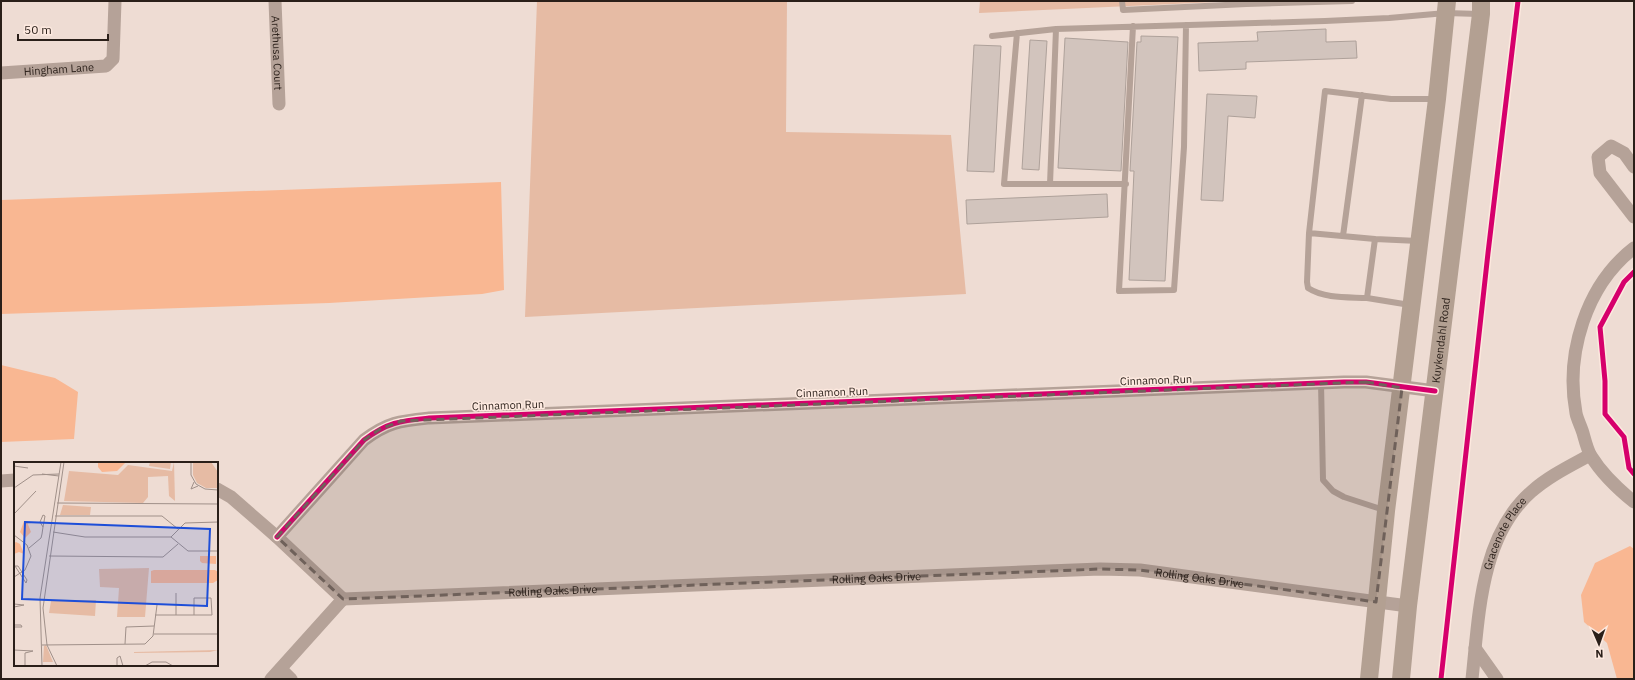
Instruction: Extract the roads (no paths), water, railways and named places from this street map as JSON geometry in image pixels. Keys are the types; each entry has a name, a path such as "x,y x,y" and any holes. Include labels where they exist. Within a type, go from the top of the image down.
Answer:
{"main road":[{"path":"1369,679 1386,511 1437,99 1446,7"},
{"name":"Kuykendahl Road","path":"1401,679 1408,606 1481,8"}],"street":[{"name":"Hingham Lane","path":"1,73 106,66 113,59 115,1"},
{"name":"Arethusa Court","path":"275,1 280,104"},
{"path":"1634,167 1624,153 1611,146 1598,157 1600,173 1634,217"},
{"path":"1634,248 1620,259 1596,293 1584,321 1575,352 1573,381 1576,413 1590,455 1613,484 1634,502"},
{"name":"Cinnamon Run","path":"277,537 364,440 380,428 402,421 429,418 1320,383 1366,382 1435,392"},
{"name":"Gracenote Place","path":"1472,679 1484,581 1494,548 1511,516 1530,493 1556,473 1590,455"},
{"path":"1,481 14,480"},
{"path":"218,490 231,497 277,537 343,599 271,679"},
{"name":"Rolling Oaks Drive","path":"343,599 1100,568 1140,570 1408,606"},
{"path":"1475,648 1497,679"},
{"path":"281,669 291,679"}],"lane":[{"path":"1122,1 1122,10 1246,3 1352,1"},
{"path":"992,36 1056,29 1389,18 1446,7 1481,8"},
{"path":"1133,26 1126,184 1119,292 1174,290 1184,147 1186,25"},
{"path":"1050,184 1056,29"},
{"path":"1017,34 1004,184 1126,184"},
{"path":"1412,305 1367,298 1327,295 1314,292 1308,288 1309,233 1325,91 1391,99 1437,99"},
{"path":"1343,236 1362,95"},
{"path":"1309,233 1375,239 1420,241"},
{"path":"1367,298 1375,239"},
{"path":"1320,383 1323,480 1333,492 1386,511"}]}
